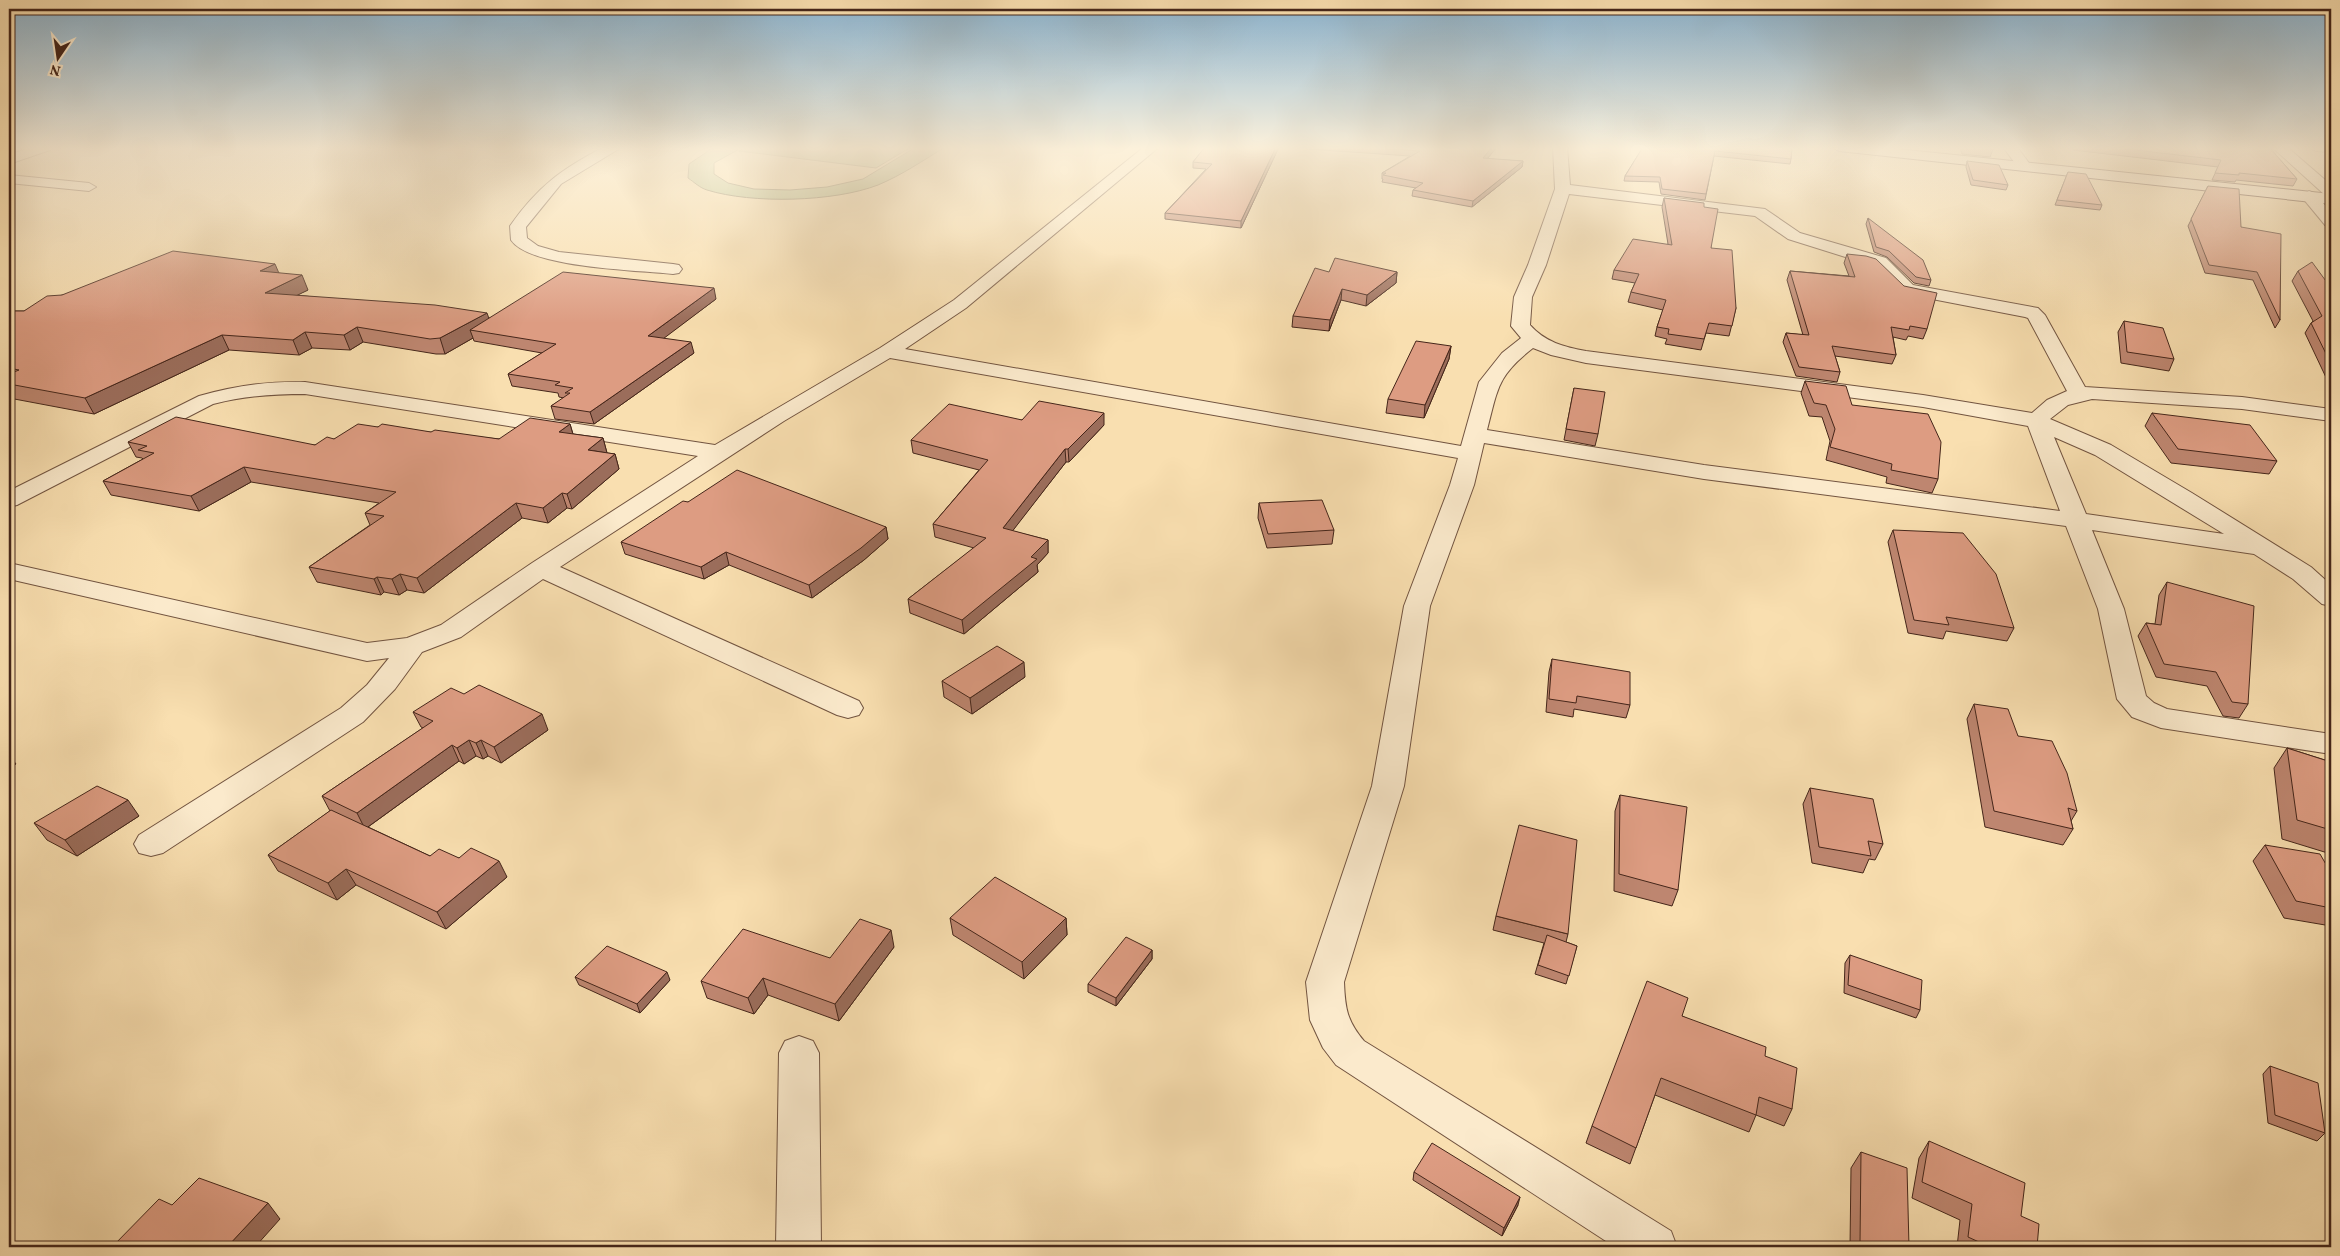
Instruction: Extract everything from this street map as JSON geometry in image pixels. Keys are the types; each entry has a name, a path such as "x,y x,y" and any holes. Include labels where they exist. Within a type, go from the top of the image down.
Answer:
{"street":[{"path":"536,206 518,226 519,240 532,250 558,257 673,269"},
{"path":"9,572 367,652 412,646 451,631 541,568 719,452 776,416 886,352 960,304 1080,206"},
{"path":"1557,206 1537,265 1523,296 1520,326 1531,340 1556,350 1586,357 1932,403 2038,422 2104,450 2264,547 2302,573 2331,598"},
{"path":"1705,206 1759,212 1794,236 1880,262 1888,267 1901,286 1907,289 2031,312 2036,315 2078,393"},
{"path":"2317,206 2331,222"},
{"path":"1531,340 1510,357 1489,382 1462,485 1417,606 1388,786 1325,982 1328,1020 1336,1037 1350,1052 1655,1247"},
{"path":"886,352 1473,444 2076,520 2264,547"},
{"path":"9,500 206,400 246,390 281,387 305,388 719,452"},
{"path":"2038,422 2049,406 2078,393 2116,393 2242,403 2331,415"},
{"path":"2038,422 2111,608 2132,700 2137,705 2161,718 2331,744"},
{"path":"9,478 40,484"},
{"path":"541,568 848,708"},
{"path":"151,844 352,715 371,700 385,684 412,646"},
{"path":"799,1052 799,1247"}],"building":[{"path":"1172,206 1248,206 1241,221 1165,213"},
{"path":"1665,206 1704,206 1718,209 1711,248 1732,250 1736,308 1732,326 1709,323 1704,339 1668,334 1669,329 1657,327 1666,300 1631,292 1639,274 1614,270 1633,239 1672,245"},
{"path":"2198,206 2240,206 2241,227 2281,234 2280,320 2257,272 2209,265 2191,219"},
{"path":"1868,218 1923,260 1931,280 1916,277 1889,251 1876,247"},
{"path":"173,251 275,264 260,271 302,275 265,293 435,305 487,313 440,338 430,339 357,327 344,335 305,332 293,340 222,335 85,398 9,384 9,374 19,370 9,368 9,311 24,311 47,296 62,295"},
{"path":"1847,254 1876,259 1904,286 1937,293 1927,329 1910,326 1909,330 1891,327 1896,355 1832,346 1840,372 1799,367 1786,333 1809,335 1790,271 1855,277"},
{"path":"1335,258 1397,272 1367,295 1342,289 1330,320 1293,316 1315,268 1329,272"},
{"path":"2312,262 2331,288 2331,364 2311,323 2322,316 2298,271"},
{"path":"563,272 714,288 648,336 691,342 590,412 551,406 570,393 565,393 573,388 555,385 560,382 508,374 556,344 470,330"},
{"path":"2124,321 2163,328 2174,359 2127,352"},
{"path":"1416,341 1451,346 1425,405 1388,399"},
{"path":"1805,381 1846,386 1852,405 1928,414 1941,442 1938,479 1891,470 1892,464 1830,447 1835,429 1826,405 1814,403"},
{"path":"1574,388 1605,392 1598,434 1566,429"},
{"path":"1039,401 1104,413 1068,449 1065,449 1003,528 1048,540 1031,557 1037,559 962,620 908,599 986,538 933,524 988,460 911,440 949,404 1022,420"},
{"path":"2152,413 2250,425 2277,461 2178,449"},
{"path":"176,417 315,445 327,437 334,439 358,424 378,427 382,424 431,432 435,430 499,439 530,418 570,424 559,432 603,438 588,450 615,454 567,494 562,493 543,508 516,503 417,578 400,574 392,579 377,577 374,579 309,567 384,516 365,513 396,492 244,467 191,496 103,481 154,453 138,450 147,446 128,442"},
{"path":"737,470 886,527 861,548 809,585 726,552 701,567 621,542 683,501 688,502"},
{"path":"1322,500 1334,530 1268,534 1259,503"},
{"path":"1893,530 1963,533 1996,574 2014,628 1946,617 1949,625 1914,620"},
{"path":"2167,582 2254,606 2248,704 2232,702 2216,672 2164,664 2146,623 2161,625"},
{"path":"997,646 1024,662 970,698 942,681"},
{"path":"1552,659 1630,672 1630,705 1577,696 1576,703 1549,699"},
{"path":"479,685 542,714 494,747 481,740 476,743 469,740 457,748 452,745 357,813 322,796 433,721 413,712 451,688 464,694"},
{"path":"1974,704 2008,709 2018,736 2052,741 2067,773 2077,811 2068,808 2073,829 1994,811"},
{"path":"2287,748 2331,762 2331,830 2297,820"},
{"path":"97,786 128,800 65,840 34,823"},
{"path":"1810,788 1873,799 1883,844 1868,841 1871,856 1819,847"},
{"path":"1620,795 1687,807 1678,890 1619,874"},
{"path":"331,810 430,856 439,849 459,858 471,848 499,861 437,912 346,869 328,883 268,855"},
{"path":"1519,825 1577,840 1568,934 1496,916"},
{"path":"2265,845 2320,854 2331,873 2331,908 2296,901"},
{"path":"995,877 1066,918 1022,962 950,918"},
{"path":"860,919 891,930 835,1004 763,978 748,998 701,981 743,929 830,958"},
{"path":"1547,935 1577,946 1569,976 1538,965"},
{"path":"1126,937 1152,950 1116,998 1088,984"},
{"path":"607,946 667,972 637,1004 575,977"},
{"path":"1850,955 1922,980 1920,1010 1848,985"},
{"path":"1647,981 1688,998 1682,1016 1766,1047 1765,1056 1797,1068 1792,1109 1759,1097 1756,1115 1661,1078 1636,1148 1592,1126"},
{"path":"2270,1066 2318,1083 2325,1133 2275,1115"},
{"path":"1929,1141 2025,1183 2021,1216 2039,1224 2037,1247 1990,1247 1968,1237 1972,1204 1922,1182"},
{"path":"1432,1143 1520,1197 1504,1228 1414,1172"},
{"path":"1861,1152 1907,1168 1909,1247 1873,1247 1860,1243"},
{"path":"199,1178 268,1203 227,1247 112,1247 159,1199 172,1205"}]}
